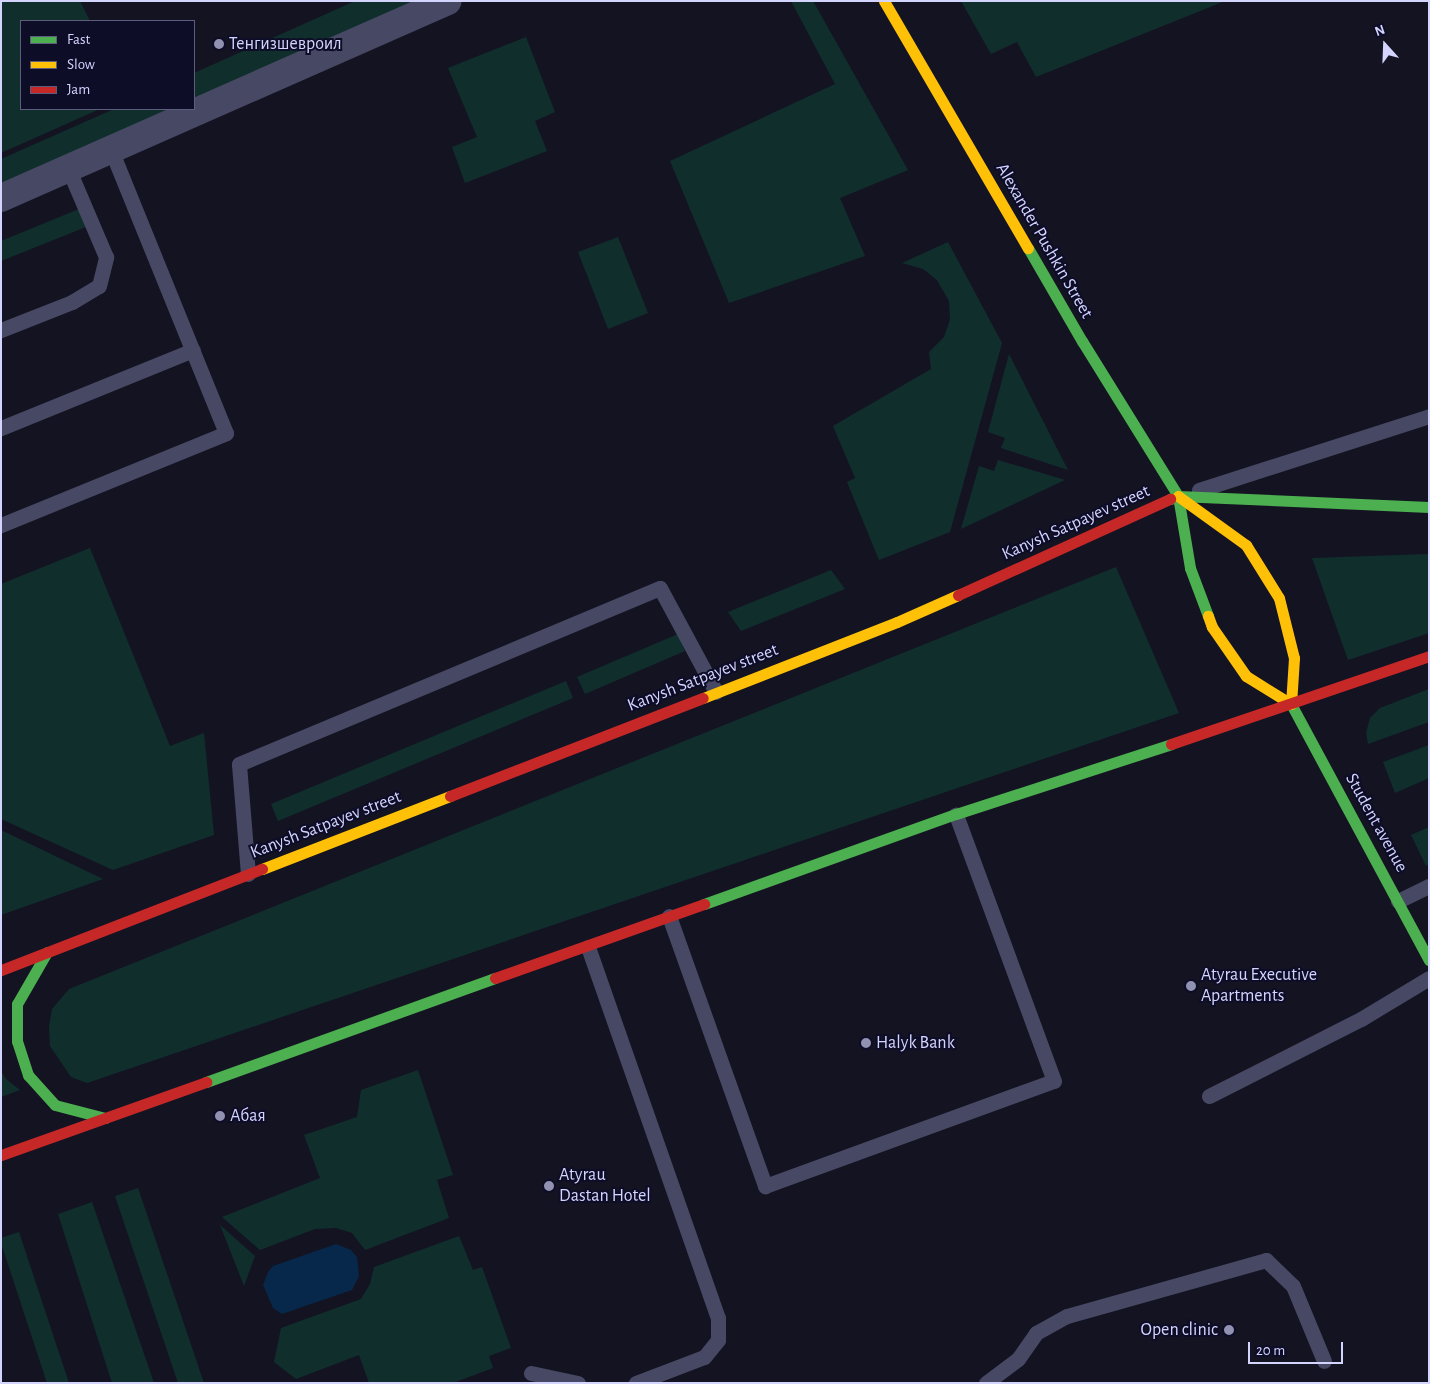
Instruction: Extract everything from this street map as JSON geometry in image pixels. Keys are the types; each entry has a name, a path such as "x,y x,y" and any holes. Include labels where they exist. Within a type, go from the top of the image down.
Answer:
{"main road":[{"name":"Alexander Pushkin Street","path":"884,1 1082,341 1178,496"},
{"name":"Kanysh Satpayev street","path":"1,970 897,622 1178,496 1429,507"},
{"path":"1178,496 1190,568 1212,627 1246,676 1291,704"},
{"path":"1178,496 1246,544 1279,598 1294,658 1291,704"},
{"path":"1,1155 588,947 669,916 956,814 1291,704 1429,656"},
{"name":"Student avenue","path":"1291,704 1429,960"},
{"path":"47,952 17,1004 17,1041 28,1075 55,1105 105,1118"}],"street":[{"path":"1,198 448,1"}],"lane":[{"path":"1,525 226,432 111,150"},
{"path":"1,330 72,302 99,286 106,258 68,168"},
{"path":"1,428 193,350"},
{"path":"1178,496 1429,416"},
{"path":"248,874 239,764 660,588 716,692"},
{"path":"669,916 764,1186 1054,1081 956,814"},
{"path":"1398,901 1429,886"},
{"path":"588,947 718,1318 718,1340 704,1356 636,1383"},
{"path":"1209,1096 1362,1018 1429,978"},
{"path":"986,1383 1018,1360 1036,1333 1068,1316 1266,1260 1293,1286 1324,1361"},
{"path":"531,1373 578,1383"}],"green space":[{"path":"1,1 80,1 90,20 20,20 20,110 98,110 1,153"},
{"path":"355,1 424,1 195,98 195,73"},
{"path":"791,1 813,1 908,170 840,198 865,256 729,303 670,161 835,84"},
{"path":"961,1 1225,1 1036,77 1017,42 991,54"},
{"path":"526,37 555,112 535,121 547,151 465,183 452,147 477,137 448,68"},
{"path":"112,110 176,110 1,188 1,159"},
{"path":"79,209 86,227 1,261 1,241"},
{"path":"618,237 648,313 608,329 578,252"},
{"path":"948,242 1002,343 950,532 879,560 847,482 855,478 833,426 931,369 929,352 944,337 950,320 949,301 937,280 923,269 902,263"},
{"path":"1009,354 1068,470 1001,448 1005,438 988,432"},
{"path":"998,460 1065,480 961,529 979,466 994,471"},
{"path":"90,548 170,746 204,733 214,835 113,870 1,819 1,584"},
{"path":"1429,554 1429,633 1348,660 1312,558"},
{"path":"1116,567 1179,713 87,1083 71,1077 50,1046 49,1027 52,1009 69,989"},
{"path":"831,570 845,589 741,631 728,612"},
{"path":"678,634 685,651 585,694 577,677"},
{"path":"566,681 573,698 278,821 271,804"},
{"path":"1429,689 1429,722 1368,744 1366,733 1370,718 1380,708"},
{"path":"1429,745 1429,778 1395,793 1383,762"},
{"path":"1429,827 1429,864 1426,866 1411,835"},
{"path":"1,830 103,879 1,915"},
{"path":"418,1070 453,1175 437,1180 449,1218 365,1250 352,1233 336,1228 315,1229 260,1250 222,1217 320,1178 304,1135 357,1117 361,1090"},
{"path":"1,1071 6,1079 20,1090 1,1097"},
{"path":"138,1188 204,1383 178,1383 115,1196"},
{"path":"92,1202 154,1383 112,1383 58,1214"},
{"path":"220,1225 255,1256 244,1286"},
{"path":"19,1232 69,1383 47,1383 1,1243 1,1238"},
{"path":"459,1236 473,1270 482,1267 511,1348 489,1356 493,1368 453,1383 369,1383 359,1355 296,1379 274,1362 281,1328 361,1299 370,1284 374,1267"}],"water":[{"path":"336,1244 351,1250 357,1257 359,1276 352,1290 282,1314 273,1308 263,1285 268,1272 273,1266"}],"traffic: fast":[{"path":"1028,248 1082,341 1178,496 1190,568 1208,616"},
{"path":"1170,499 1178,496 1429,507"},
{"path":"1291,704 1429,960"},
{"path":"704,904 956,814 1171,744"},
{"path":"47,952 17,1004 17,1041 28,1075 55,1105 105,1118"},
{"path":"206,1082 495,978"}],"traffic: slow":[{"path":"884,1 1028,248"},
{"path":"1178,496 1246,545 1279,598 1294,658 1291,704 1246,676 1212,627 1208,616"},
{"path":"703,698 897,622 958,595"},
{"path":"262,869 450,796"}],"traffic: jam":[{"path":"958,595 1170,499"},
{"path":"1171,744 1429,656"},
{"path":"450,796 703,698"},
{"path":"1,970 262,869"},
{"path":"495,978 704,904"},
{"path":"1,1155 206,1082"}],"place":[{"name":"Тенгизшевроил","path":"219,44"},
{"name":"Atyrau Executive Apartments","path":"1191,986"},
{"name":"Halyk Bank","path":"866,1043"},
{"name":"Абая","path":"220,1116"},
{"name":"Atyrau Dastan Hotel","path":"549,1186"},
{"name":"Open clinic","path":"1229,1330"}]}
